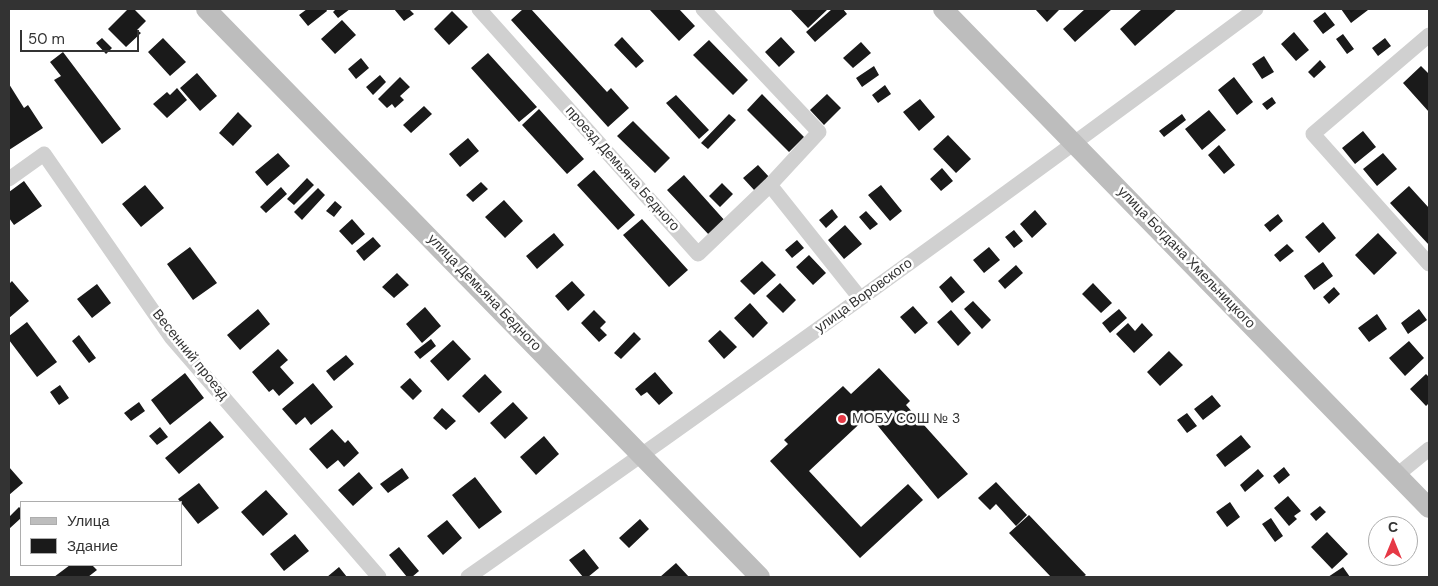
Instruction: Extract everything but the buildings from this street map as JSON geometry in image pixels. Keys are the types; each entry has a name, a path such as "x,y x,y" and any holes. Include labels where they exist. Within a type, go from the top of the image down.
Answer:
{"street":[{"name":"улица Демьяна Бедного","path":"206,9 760,577"},
{"name":"проезд Демьяна Бедного","path":"479,9 698,254 770,185 819,132 703,9"},
{"name":"улица Богдана Хмельницкого","path":"943,9 1429,508"},
{"name":"улица Воровского","path":"468,577 642,455 1075,144 1256,9"},
{"path":"1427,41 1313,134 1429,264"},
{"name":"Весенний проезд","path":"9,179 44,154 171,337 379,577"},
{"path":"770,185 860,298"},
{"path":"1397,475 1429,449"}],"place":[{"name":"МОБУ СОШ № 3","path":"842,419"}]}
